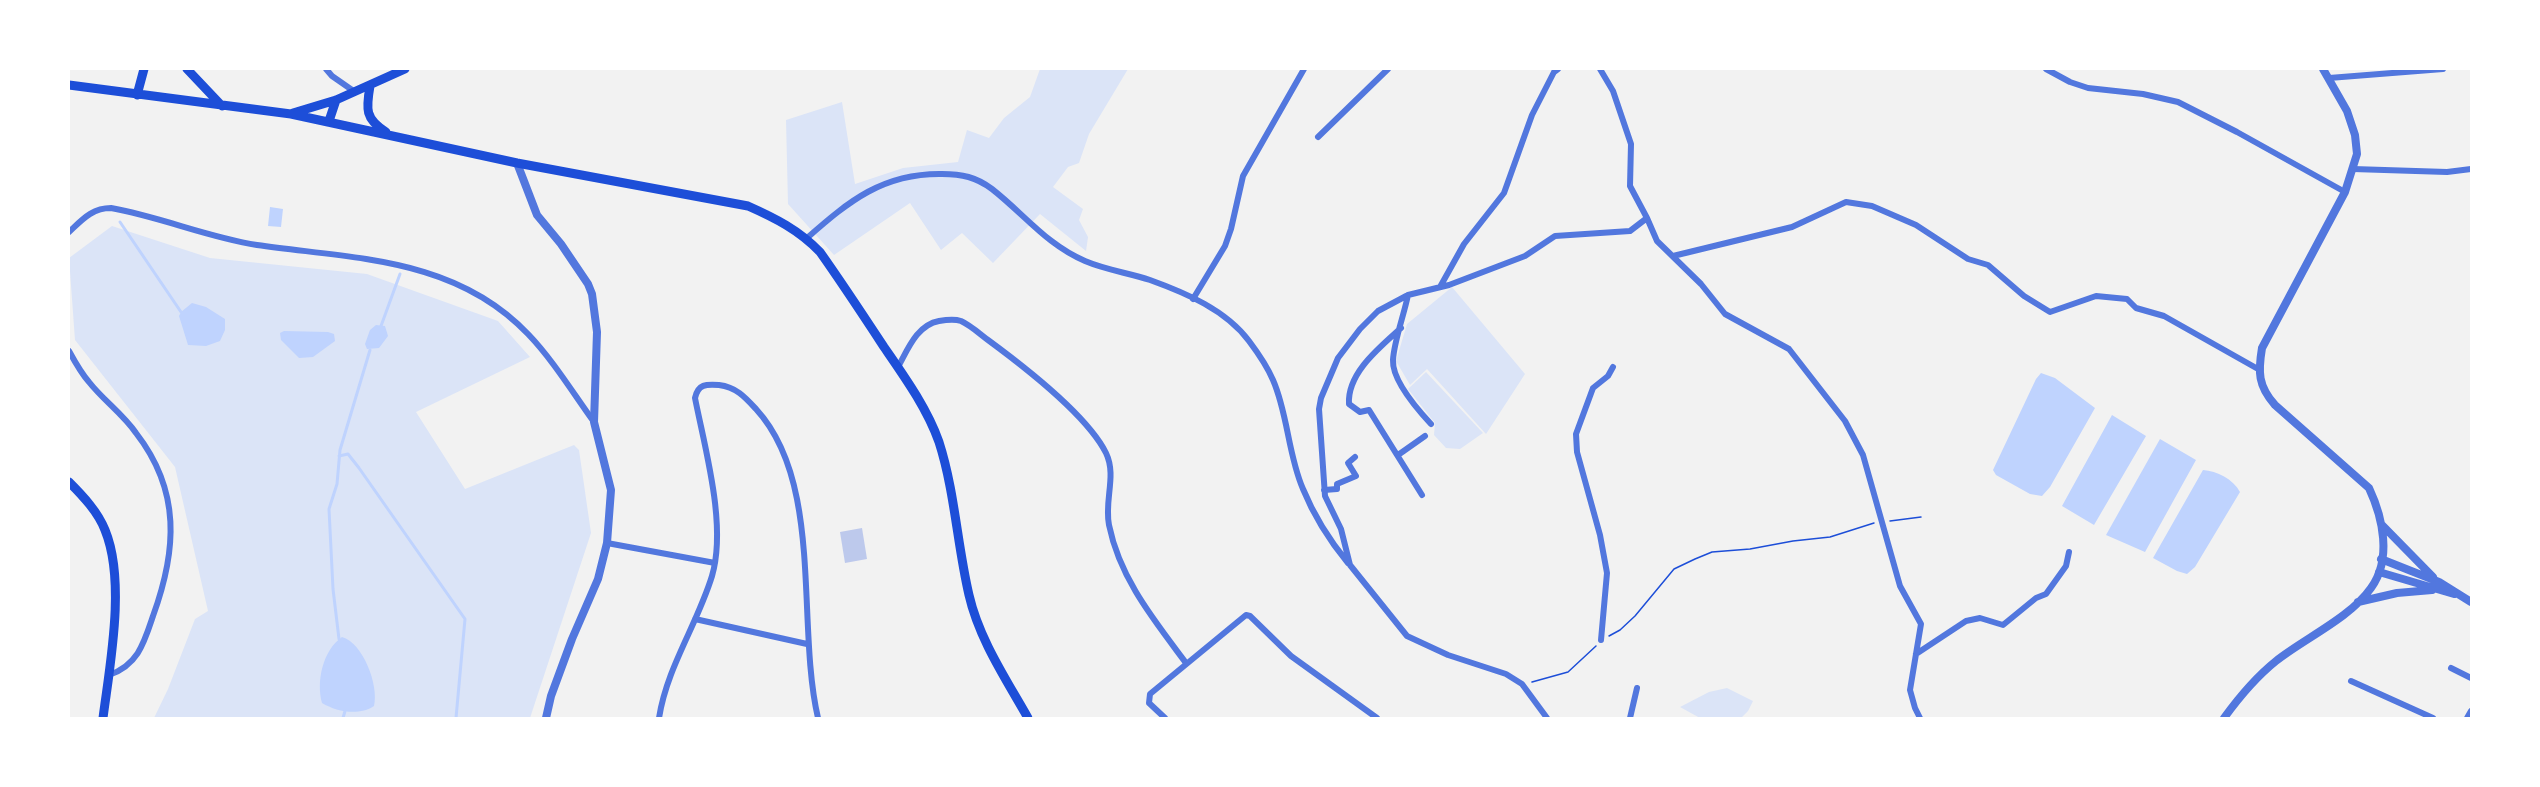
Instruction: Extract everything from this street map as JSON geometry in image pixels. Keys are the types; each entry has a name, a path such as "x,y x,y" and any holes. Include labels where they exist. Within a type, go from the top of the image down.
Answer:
{"main road":[{"path":"137,95 144,69"},
{"path":"187,69 222,106"},
{"path":"291,114 336,100 405,69"},
{"path":"69,86 291,114 517,163 748,206 779,220 807,238 837,276 898,367 924,410 938,440 950,479 969,594 975,616 990,649 1028,718"},
{"path":"370,86 369,117 390,135"},
{"path":"329,121 336,100"},
{"path":"69,482 94,510 105,528 112,550 116,591 103,718"}],"street":[{"path":"326,69 332,76 356,92"},
{"path":"1193,299 1225,246 1231,230 1243,176 1304,69"},
{"path":"1318,137 1388,69"},
{"path":"1440,287 1464,244 1504,193 1532,115 1554,72 1558,69"},
{"path":"1600,69 1612,91 1631,144 1630,186 1657,241 1701,284 1725,314 1789,349 1845,421 1863,455 1900,586 1921,624 1910,690 1920,718"},
{"path":"2046,69 2070,82 2088,88 2143,94 2178,102 2345,192"},
{"path":"2224,718 2253,681 2277,660 2357,602 2370,589 2379,572 2382,525 2378,507 2369,488 2275,405 2265,394 2258,369 2262,348 2345,192 2357,154 2355,135 2347,111 2324,69"},
{"path":"2329,78 2443,69"},
{"path":"517,163 537,215 561,244 588,284 592,294 597,332 594,422 611,490 607,543 598,579 550,696 546,718"},
{"path":"2353,169 2447,172 2471,169"},
{"path":"807,238 840,209 882,184 906,176 963,175 976,178 994,190 1059,248 1098,266 1150,280 1227,316 1262,359 1274,382 1302,488 1323,527 1350,565 1407,636 1448,655 1506,674 1522,684 1547,718"},
{"path":"1673,256 1792,227 1846,202 1872,206 1916,225 1968,259 1988,265 2024,296 2050,312 2096,296 2127,299 2136,308 2164,316 2258,369"},
{"path":"69,232 81,219 100,208 111,208 223,239 391,262 444,278 483,298 529,335 594,422"},
{"path":"1350,565 1341,530 1324,490 1319,409 1328,376 1338,358 1360,329 1378,311 1408,296 1440,287 1525,256 1555,236 1589,232 1602,234 1625,232 1634,229 1647,218"},
{"path":"1408,296 1393,363 1398,378 1409,397 1431,424"},
{"path":"898,367 920,329 936,321 961,321 1011,357 1061,399 1105,451 1111,465 1108,497 1109,524 1125,574 1144,608 1186,663"},
{"path":"1401,328 1371,357 1358,374 1349,396 1350,404 1360,412 1369,410 1422,495"},
{"path":"69,351 90,384 135,431 148,450 159,474 170,510 172,535 170,560 145,640 133,662 121,671 109,675"},
{"path":"1601,640 1607,573 1600,535 1577,452 1576,434 1593,388 1608,376 1613,367"},
{"path":"659,718 672,669 695,619 715,563 717,523 695,398 696,390 710,384 727,386 738,391 768,423 782,446 789,466 802,540 807,644 818,718"},
{"path":"1398,455 1425,436"},
{"path":"1324,490 1337,489 1337,484 1356,476 1348,463 1355,457"},
{"path":"2382,525 2437,586"},
{"path":"607,543 715,563"},
{"path":"1916,654 1966,621 1980,618 2003,626 2013,620 2036,598 2046,594 2066,566 2069,552"},
{"path":"2381,559 2471,602"},
{"path":"2379,572 2437,586"},
{"path":"2357,602 2437,586"},
{"path":"1165,718 1152,707 1148,698 1150,694 1242,617 1250,616 1292,656 1377,718"},
{"path":"695,619 807,644"},
{"path":"2451,668 2471,678"},
{"path":"2351,681 2433,718"},
{"path":"1630,718 1637,688"},
{"path":"2467,718 2471,711"}],"path":[{"path":"1522,684 1545,680 1568,672 1601,640 1620,630 1635,616 1674,569 1695,559 1712,552 1750,549 1830,537 1882,522 1921,517"}],"shaded area":[{"path":"1040,69 1128,69 1089,134 1079,163 1068,167 1053,187 1083,209 1079,220 1088,237 1086,251 1040,214 993,263 962,233 941,250 910,203 834,255 788,204 786,120 842,102 855,184 903,168 958,162 967,130 989,138 1004,118 1030,97"},
{"path":"112,226 210,258 367,274 498,321 530,357 416,412 465,489 574,445 579,450 591,533 530,718 154,718 168,689 195,619 208,611 175,467 75,340 69,258"},
{"path":"1452,287 1525,374 1486,434 1427,369 1410,385 1396,361 1407,324"},
{"path":"1426,372 1483,433 1460,449 1446,448 1434,435 1435,423 1408,389"},
{"path":"1727,688 1753,701 1741,718 1700,718 1680,707 1709,692"}],"water":[{"path":"270,207 283,209 281,227 268,226"},
{"path":"192,303 206,307 225,319 225,330 220,341 206,346 188,345 179,316"},
{"path":"376,325 385,326 388,336 379,348 367,349 365,344 370,330"},
{"path":"284,331 328,332 334,334 335,341 313,357 299,358 281,340 280,333"},
{"path":"2041,373 2055,378 2095,408 2050,487 2042,496 2030,494 1996,475 1993,470 2036,379"},
{"path":"2112,415 2146,436 2094,525 2062,506"},
{"path":"2160,439 2196,460 2145,552 2106,535"},
{"path":"2203,470 2224,476 2240,492 2195,567 2187,574 2153,558"},
{"path":"342,637 357,647 372,677 374,706 362,711 348,712 322,703 320,685 323,667 330,650"}],"building":[{"path":"862,528 867,559 845,563 840,532"}],"waterway":[{"path":"120,222 181,312"},
{"path":"381,326 400,274"},
{"path":"339,639 333,589 329,509 337,484 340,450 370,350"},
{"path":"339,456 348,454 359,468 465,619 456,718"},
{"path":"343,718 345,711"}]}
